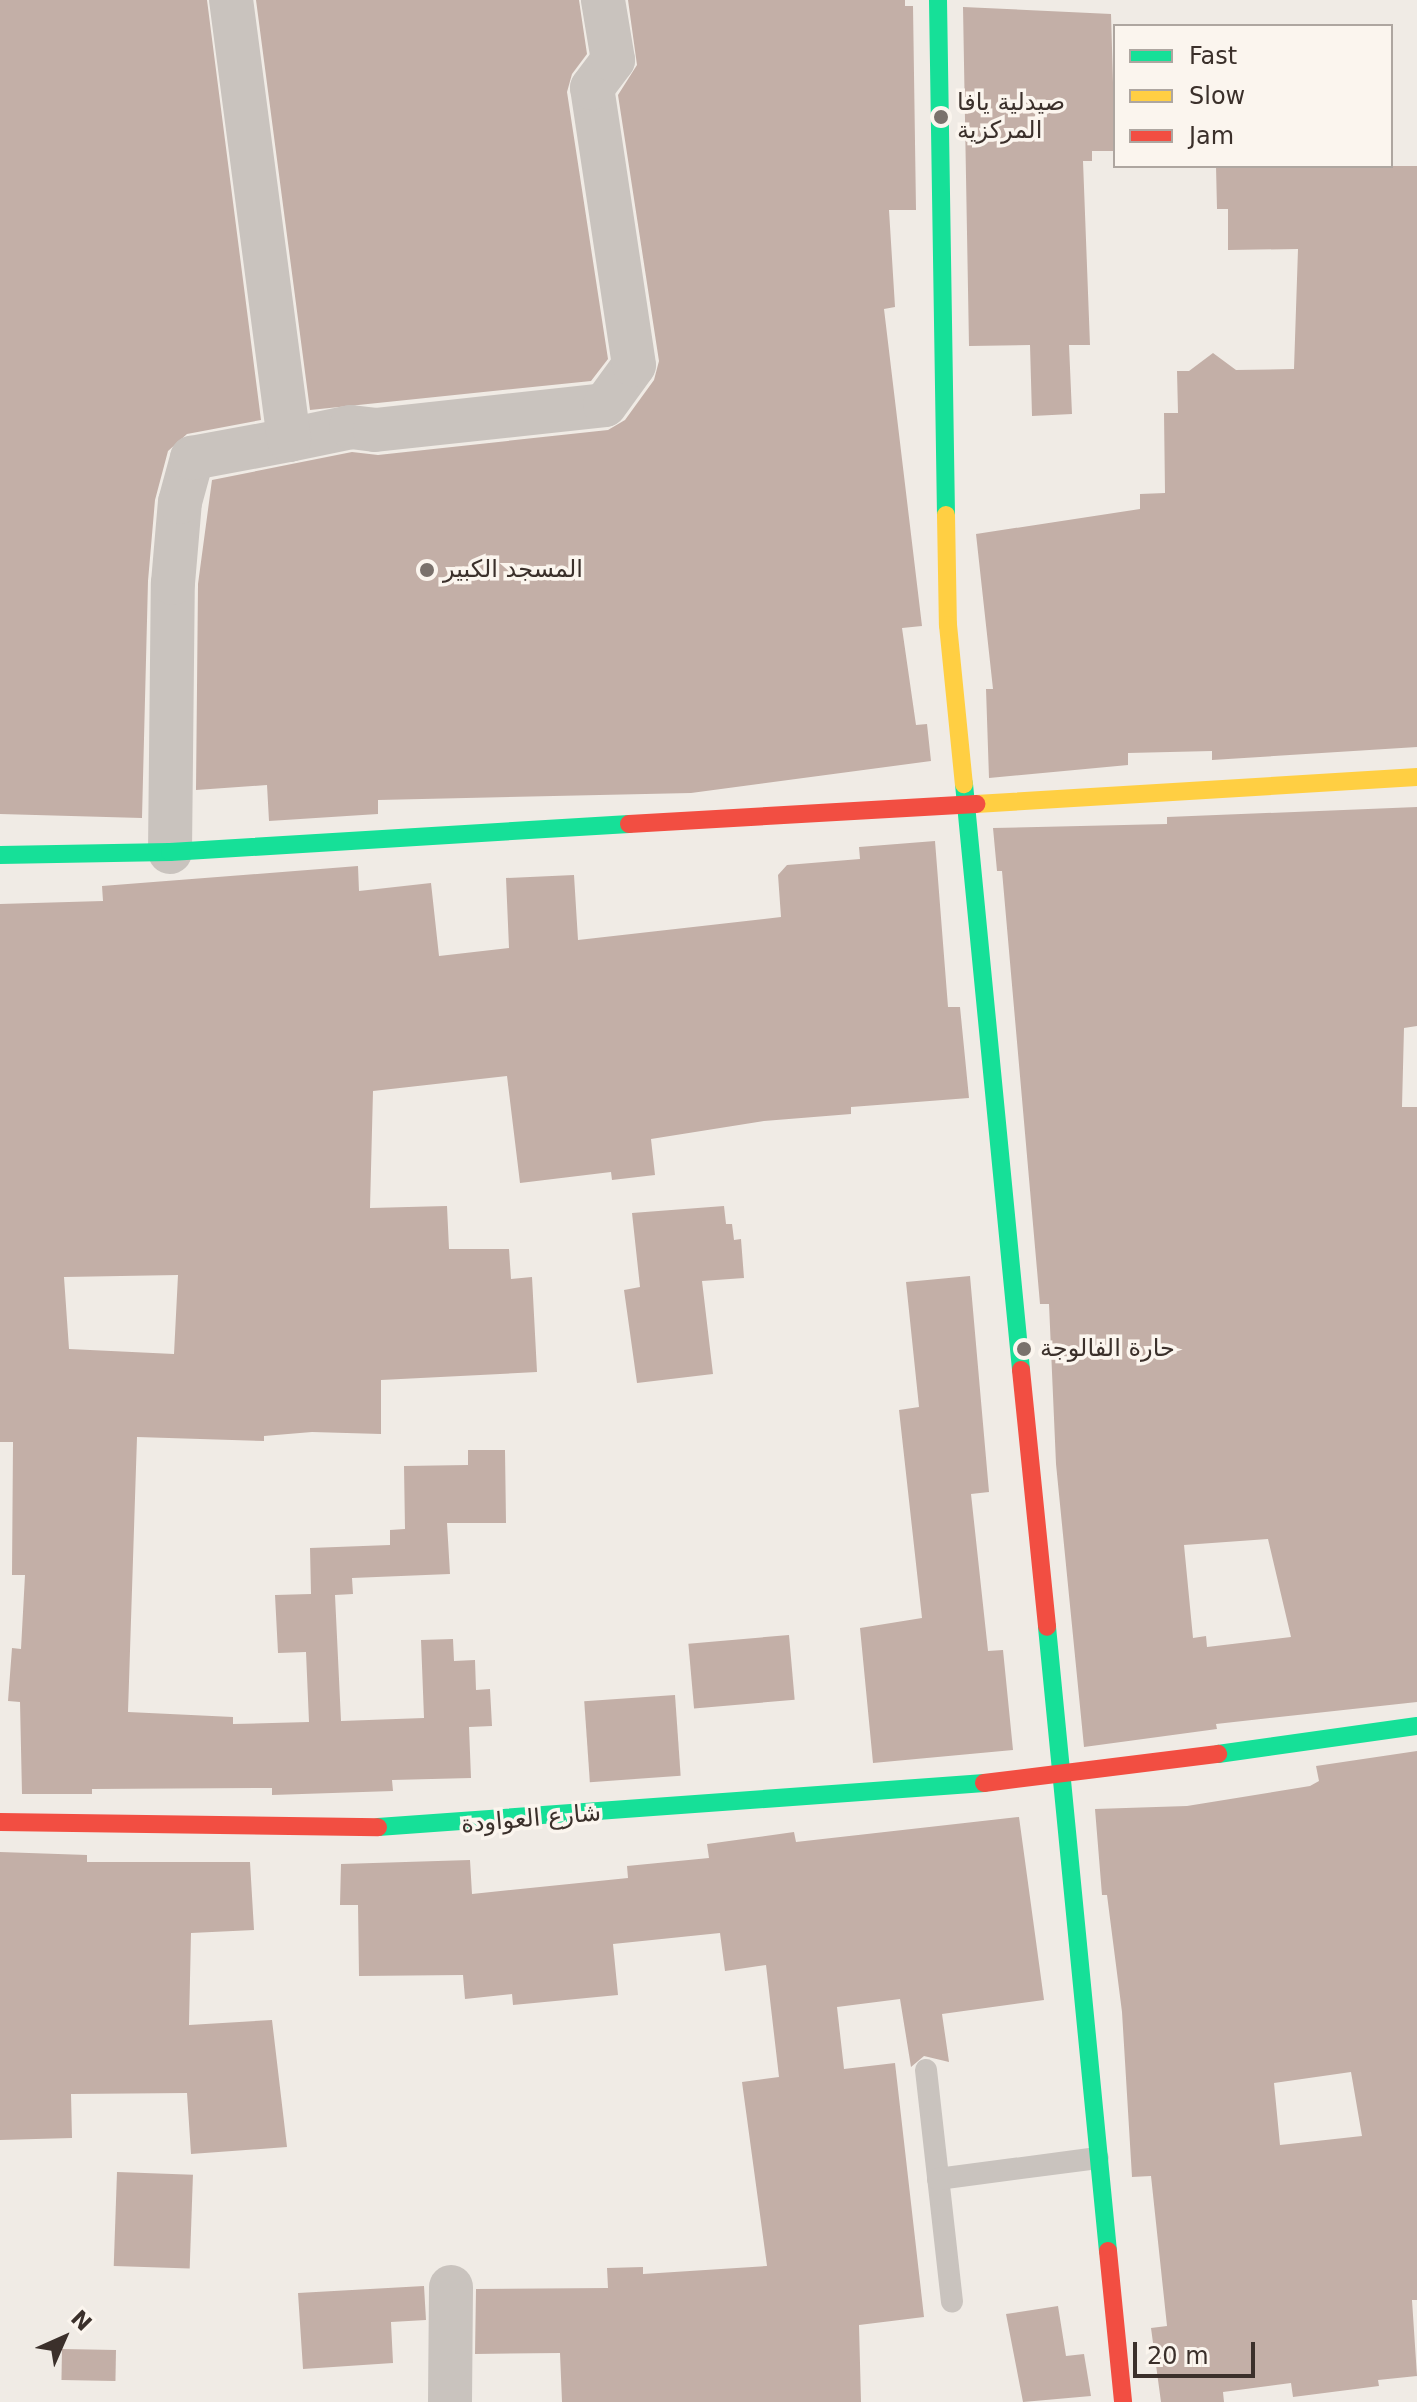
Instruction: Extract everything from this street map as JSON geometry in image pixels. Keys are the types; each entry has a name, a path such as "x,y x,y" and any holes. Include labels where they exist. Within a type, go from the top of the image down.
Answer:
{"street":[{"path":"231,0 289,440"},
{"path":"170,852 173,583 184,487 192,458 351,427 375,430 605,405 634,365 592,88 613,60 603,0"},
{"path":"938,0 948,625 1123,2402"},
{"path":"0,855 170,852 966,807 1417,777"},
{"name":"شارع العواودة","path":"0,1822 422,1828 1060,1777 1417,1726"},
{"path":"442,2402 451,2287"}],"lane":[{"path":"926,2070 952,2302"},
{"path":"938,2179 1098,2158"}],"building":[{"path":"0,0 207,0 261,420 187,434 168,451 155,500 148,581 142,818 0,814"},
{"path":"256,0 579,0 587,54 572,74 567,92 608,359 591,381 310,410"},
{"path":"628,0 905,0 905,6 913,6 916,210 889,210 895,307 884,309 922,626 902,628 916,725 927,724 931,761 691,793 378,800 378,814 269,821 267,785 196,790 198,584 212,480 352,452 378,455 608,430 625,420 654,380 659,361 618,95 637,65"},
{"path":"963,7 1111,14 1113,151 1092,151 1092,161 1083,161 1090,345 1069,345 1072,414 1032,416 1030,345 969,346"},
{"path":"1417,166 1417,747 1212,760 1212,751 1128,753 1128,765 989,778 986,689 993,689 976,534 1140,509 1140,494 1165,493 1164,413 1178,413 1177,371 1189,371 1213,353 1236,370 1294,369 1298,249 1228,250 1228,209 1217,209 1216,168"},
{"path":"1417,807 1417,1026 1404,1028 1402,1107 1417,1107 1417,1702 1216,1724 1217,1729 1084,1747 1056,1464 1049,1304 1040,1304 1002,871 997,871 993,828 1167,824 1167,817","holes":["1268,1539 1291,1637 1207,1647 1206,1636 1193,1638 1184,1545"]},
{"path":"935,841 948,1007 960,1007 969,1098 851,1107 851,1114 764,1121 651,1139 655,1175 612,1180 611,1172 520,1183 507,1076 373,1091 370,1208 447,1206 449,1249 509,1249 511,1279 532,1277 537,1372 381,1380 381,1434 312,1432 264,1436 264,1441 137,1437 128,1712 233,1717 233,1724 309,1722 306,1652 278,1653 275,1595 311,1594 310,1548 390,1545 390,1530 405,1529 404,1466 468,1465 468,1450 505,1450 506,1523 447,1523 450,1574 352,1578 353,1594 335,1595 341,1721 424,1718 421,1640 453,1639 454,1661 475,1660 476,1690 490,1689 492,1726 469,1727 471,1778 392,1780 393,1791 272,1795 272,1788 92,1789 92,1794 22,1794 20,1702 8,1701 12,1648 21,1649 25,1575 12,1575 13,1442 0,1442 0,904 103,901 102,886 358,866 359,891 431,883 439,956 509,948 506,878 574,875 578,940 781,917 778,875 787,865 860,859 859,847","holes":["178,1275 174,1354 69,1349 64,1277"]},
{"path":"724,1206 726,1224 732,1224 734,1240 741,1239 744,1278 702,1281 713,1374 637,1383 624,1290 640,1287 632,1213"},
{"path":"970,1276 989,1492 971,1494 988,1651 1003,1650 1013,1750 873,1763 860,1628 922,1618 899,1410 919,1407 906,1282"},
{"path":"789,1635 795,1700 694,1709 688,1644"},
{"path":"675,1695 681,1776 590,1782 584,1701"},
{"path":"1417,1751 1417,2300 1412,2300 1417,2376 1378,2380 1379,2386 1293,2397 1291,2383 1223,2392 1224,2402 1161,2402 1151,2328 1167,2326 1151,2176 1132,2177 1122,2012 1107,1895 1102,1895 1095,1809 1187,1806 1310,1786 1319,1781 1316,1766","holes":["1351,2072 1362,2136 1280,2145 1274,2083"]},
{"path":"1019,1817 1044,2000 942,2014 949,2062 924,2056 911,2067 900,1999 837,2007 844,2069 895,2063 924,2317 859,2325 861,2402 562,2402 560,2353 475,2354 476,2289 608,2288 607,2268 643,2267 643,2274 767,2266 742,2082 779,2077 766,1965 725,1971 720,1933 613,1944 618,1995 513,2005 512,1994 465,1999 463,1975 359,1976 358,1905 340,1905 341,1864 470,1860 472,1894 628,1878 627,1866 709,1858 707,1844 794,1832 796,1842"},
{"path":"0,1852 87,1855 87,1862 250,1862 254,1930 191,1933 189,2025 272,2020 287,2147 191,2154 187,2093 71,2094 72,2138 0,2140"},
{"path":"117,2172 193,2175 190,2269 114,2266"},
{"path":"424,2286 426,2320 391,2322 393,2363 303,2369 298,2293"},
{"path":"1058,2306 1066,2356 1084,2354 1091,2396 1023,2402 1006,2314"},
{"path":"62,2349 116,2350 115,2381 61,2380"}],"traffic: fast":[{"path":"938,0 946,515"},
{"path":"964,784 1021,1370"},
{"path":"0,855 170,852 629,824"},
{"path":"1047,1627 1108,2251"},
{"path":"1218,1754 1417,1726"},
{"path":"378,1827 984,1783"}],"traffic: slow":[{"path":"946,515 948,625 964,784"},
{"path":"976,804 1417,777"}],"traffic: jam":[{"path":"629,824 976,804"},
{"path":"1021,1370 1047,1627"},
{"path":"984,1783 1218,1754"},
{"path":"0,1822 378,1827"},
{"path":"1108,2251 1123,2402"}],"place":[{"name":"صيدلية يافا المركزية","path":"941,117"},
{"name":"المسجد الكبير","path":"427,570"},
{"name":"حارة الفالوجة","path":"1024,1349"}]}
